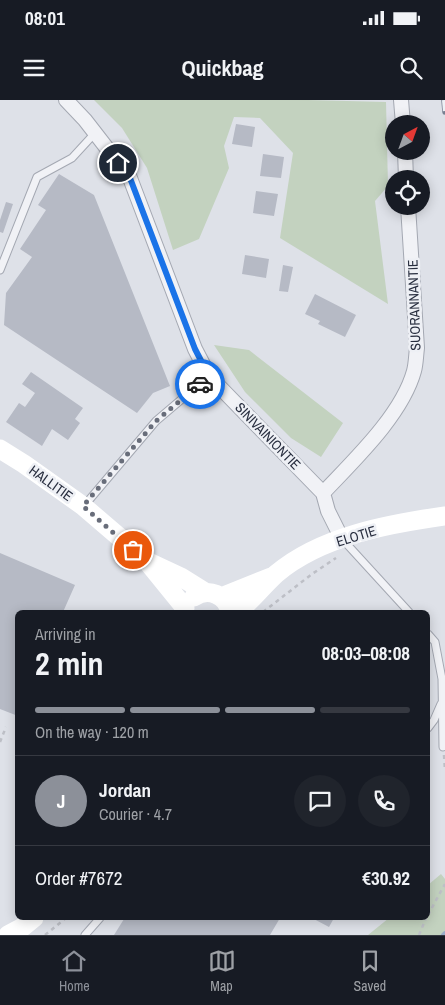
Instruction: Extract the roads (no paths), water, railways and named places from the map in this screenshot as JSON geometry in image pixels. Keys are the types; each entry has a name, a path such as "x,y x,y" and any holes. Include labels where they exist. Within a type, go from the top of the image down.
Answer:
{"main road":[{"name":"HALLITIE","path":"0,449 83,506 146,560 184,610"},
{"name":"ELOTIE","path":"184,610 189,601 196,595 219,601 245,586 275,575 312,552 347,544 406,522 438,517"},
{"name":"HALLITIE","path":"146,560 181,577 219,601"},
{"name":"ELOTIE","path":"240,610 275,575"},
{"path":"8,935 32,920"}],"street":[{"name":"SINIVAINIONTIE","path":"66,100 130,178 195,349 209,376 323,493 328,511 347,544"},
{"path":"401,100 402,115"},
{"name":"SUORANNANTIE","path":"323,493 370,443 390,418 405,392 414,371 417,348 409,215"}],"lane":[{"path":"0,270 37,177 72,158 95,134"},
{"path":"83,506 156,421 209,376"},
{"path":"347,544 407,610"},
{"path":"430,636 435,642 442,679 443,747"},
{"path":"430,725 442,702"},
{"path":"85,935 99,920"}],"railway":[{"path":"444,100 445,112"}]}
